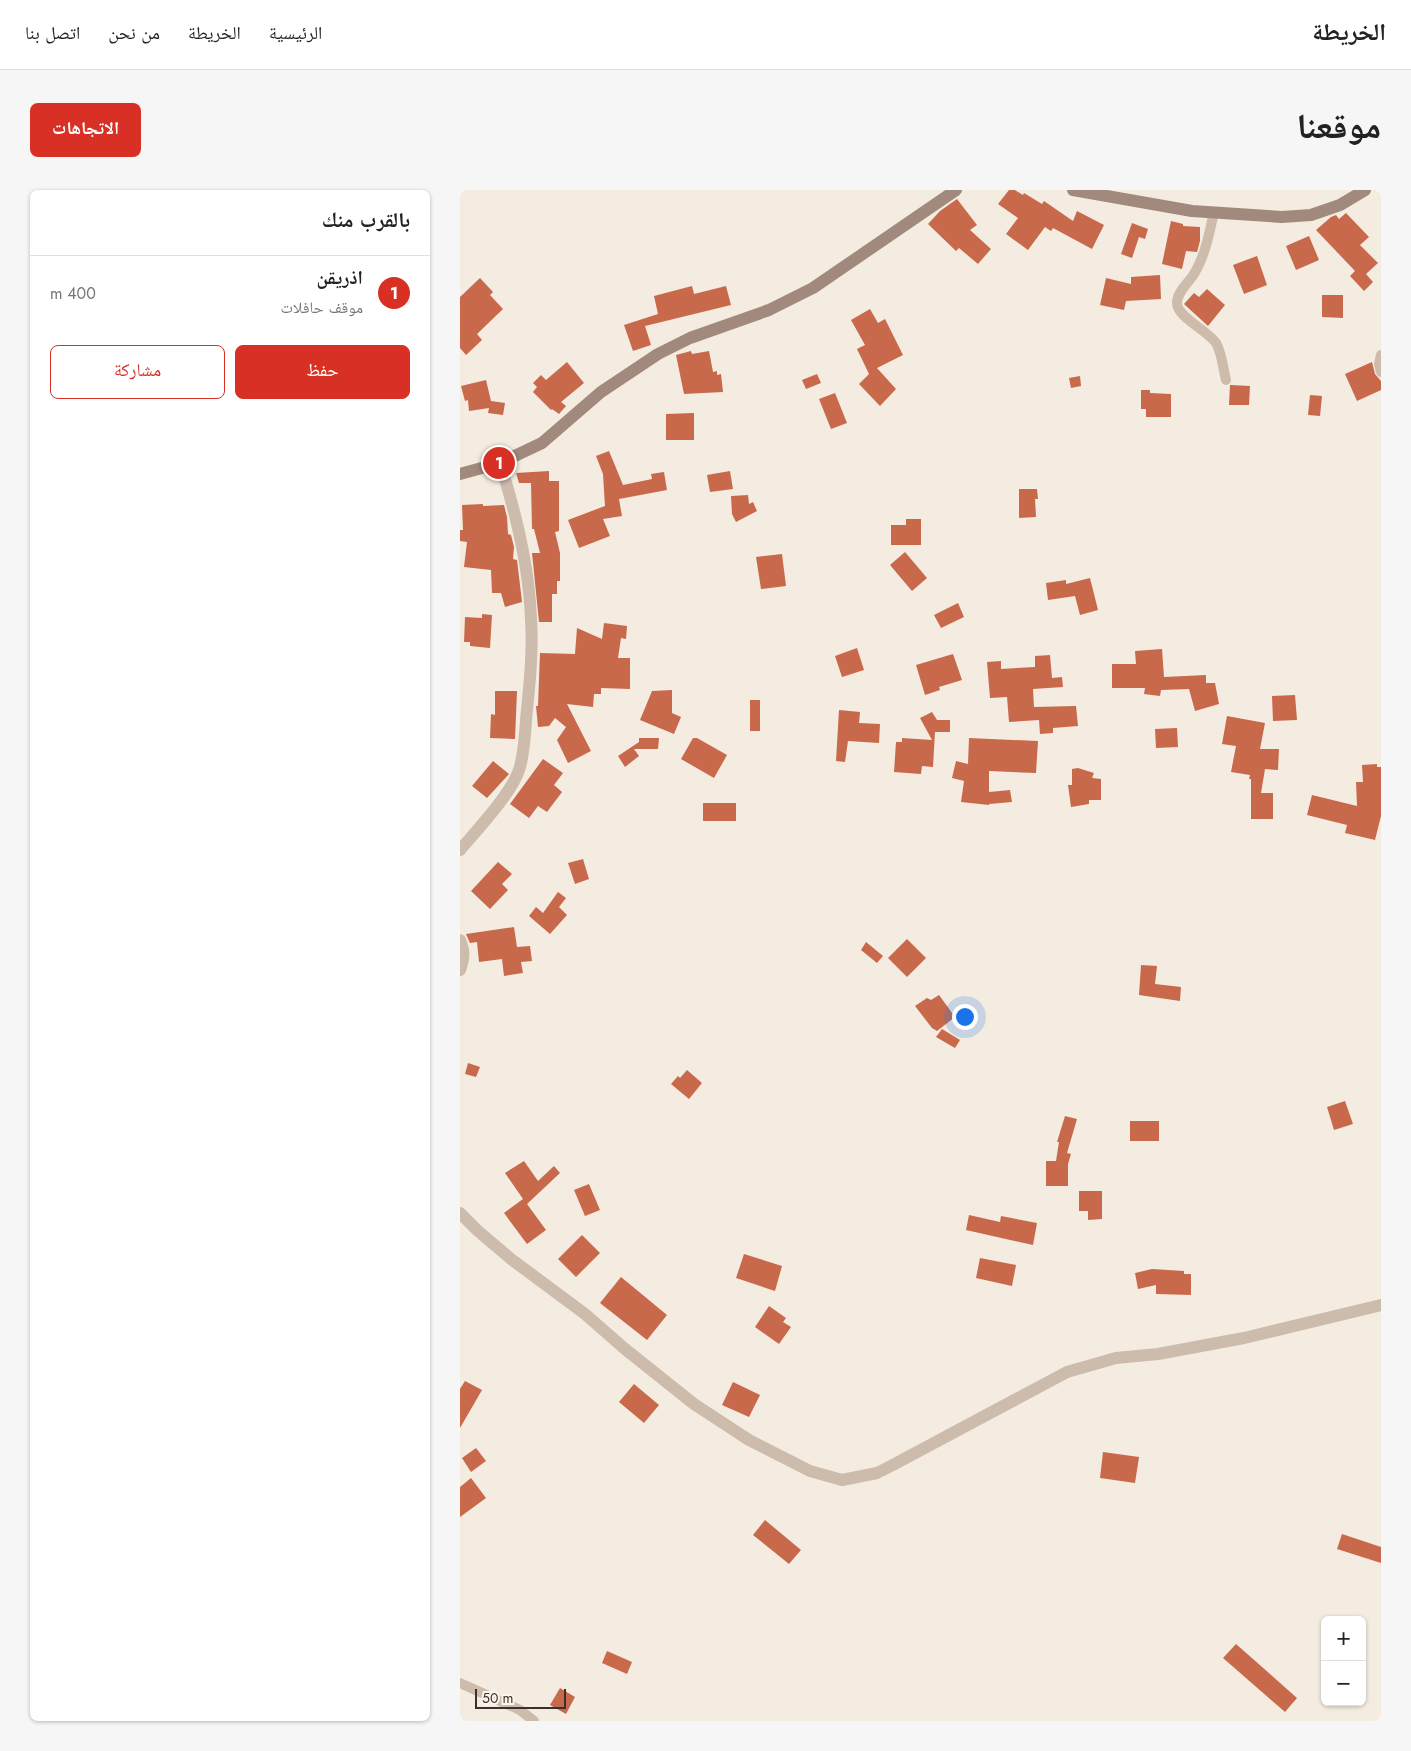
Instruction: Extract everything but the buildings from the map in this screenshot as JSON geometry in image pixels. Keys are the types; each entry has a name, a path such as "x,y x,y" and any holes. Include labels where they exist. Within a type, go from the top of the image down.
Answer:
{"main road":[{"path":"460,474 500,462 542,443 601,392 658,354 690,338 769,310 814,288 956,190"},
{"path":"1073,190 1192,211 1282,217 1310,215 1340,205 1365,190"}],"street":[{"path":"1214,212 1200,262 1176,302 1180,313 1209,335 1216,344 1226,380"},
{"path":"1381,355 1379,364 1381,372"},
{"path":"460,850 511,785 519,770 524,737 530,676 532,619 524,553 514,504 500,462"},
{"path":"460,940 464,949 464,957 460,970"},
{"path":"460,1212 478,1231 511,1259 585,1314 625,1349 694,1404 749,1440 810,1471 842,1480 877,1473 1067,1372 1116,1358 1158,1354 1244,1338 1381,1305"},
{"path":"460,1682 520,1710 534,1721"}],"place":[{"name":"اذريقن","path":"499,463"}]}
